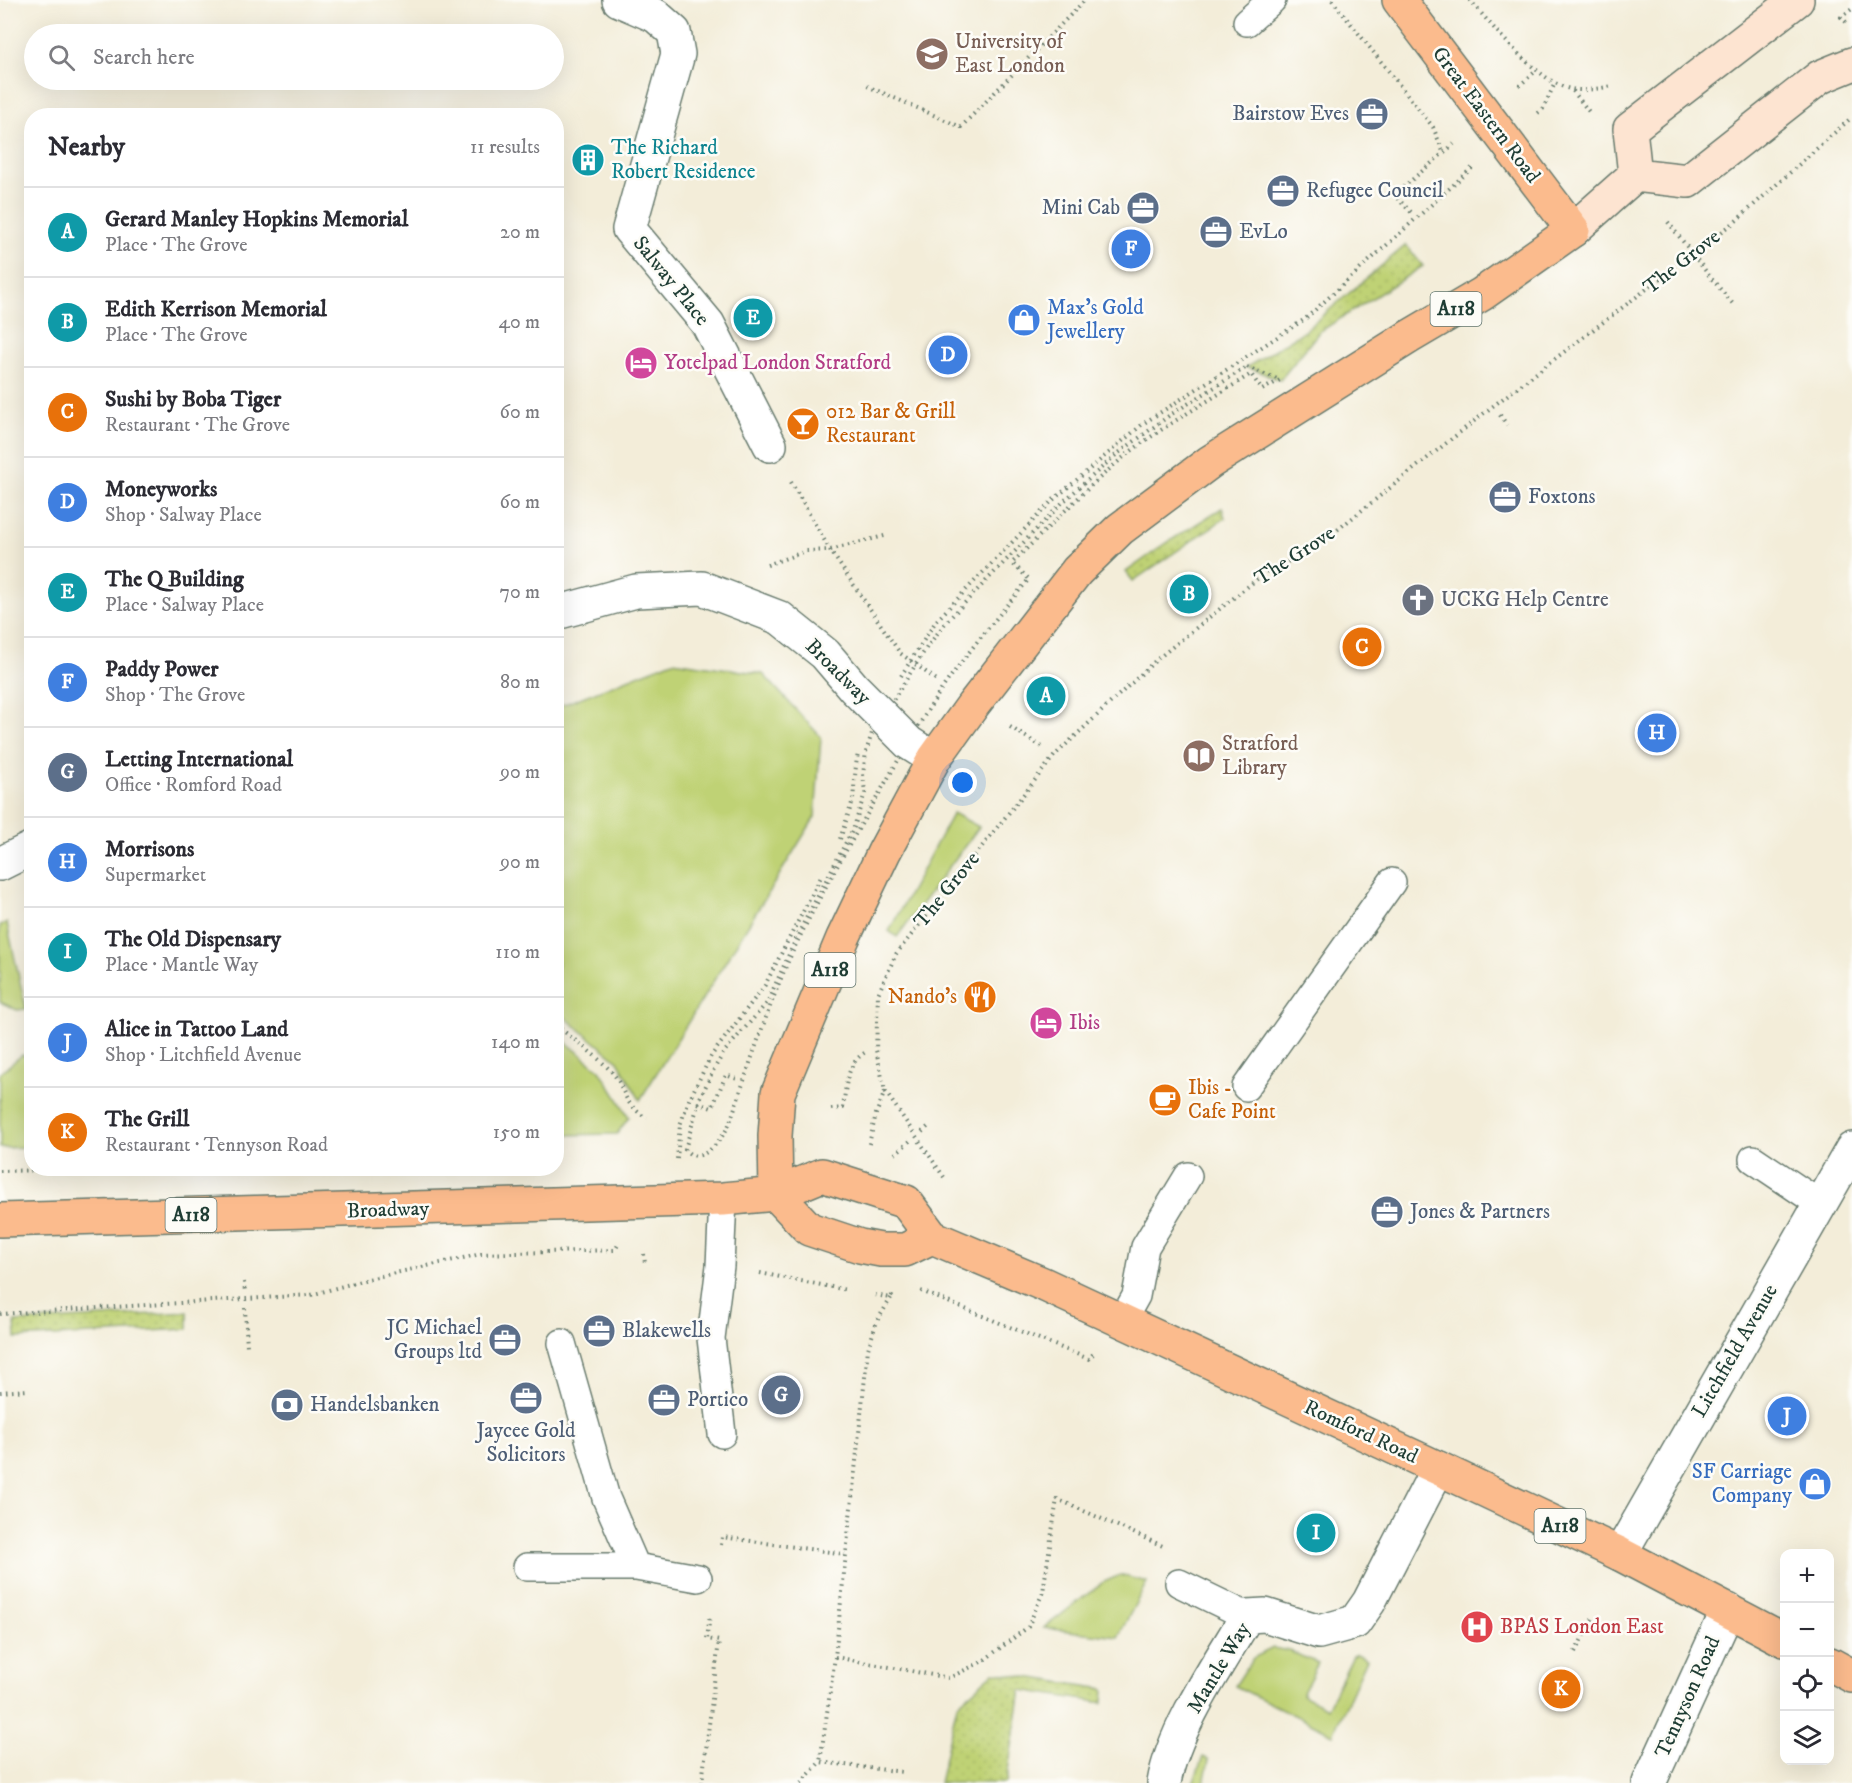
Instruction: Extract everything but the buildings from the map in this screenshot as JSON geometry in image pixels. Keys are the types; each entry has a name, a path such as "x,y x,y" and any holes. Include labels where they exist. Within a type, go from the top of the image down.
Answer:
{"main road":[{"name":"Great Eastern Road","path":"1399,0 1573,230"},
{"name":"A118","path":"932,1237 906,1202 822,1175 776,1194 774,1136 778,1093 843,938 884,852 934,759 1077,571 1120,529 1210,462 1482,294 1573,230"},
{"name":"Broadway","path":"0,1220 723,1199 776,1194"},
{"path":"776,1194 809,1229 860,1246 881,1250 905,1250 932,1237"},
{"name":"Romford Road","path":"932,1237 1043,1284 1438,1468 1620,1554 1780,1637"},
{"path":"1834,1666 1852,1676"}],"street":[{"name":"Salway Place","path":"619,0 656,16 674,32 678,54 629,229 708,324 770,445"},
{"path":"1635,175 1630,129 1797,0"},
{"path":"1573,230 1635,175 1688,181 1820,77 1852,64"},
{"name":"Broadway","path":"564,611 636,591 702,588 780,618 825,654 854,688 909,743 934,759"},
{"path":"0,864 24,852"},
{"name":"Litchfield Avenue","path":"1620,1554 1852,1149"},
{"name":"Mantle Way","path":"1164,1783 1167,1764 1200,1695 1247,1616 1265,1615 1319,1632 1355,1622 1369,1602 1438,1468"},
{"name":"Tennyson Road","path":"1649,1783 1728,1610"}],"lane":[{"path":"1247,22 1272,0"},
{"path":"1246,1087 1392,882"},
{"path":"1753,1159 1820,1204"},
{"path":"1122,1321 1136,1296 1145,1247 1188,1176"},
{"path":"722,1434 711,1338 720,1266 723,1199"},
{"path":"562,1343 606,1498 636,1567"},
{"path":"527,1567 636,1567 706,1578"},
{"path":"1179,1583 1247,1616"}],"path":[{"path":"867,86 961,128 1085,0"},
{"path":"1332,0 1433,127 1444,154"},
{"path":"1470,0 1536,71 1555,83 1573,90 1619,85"},
{"path":"1513,92 1536,71"},
{"path":"1543,109 1555,83"},
{"path":"1573,90 1590,113"},
{"name":"The Grove","path":"868,1147 876,1114 885,1091 876,1050 878,994 896,954 1055,755 1156,660 1266,572 1312,550 1493,406 1736,221 1852,117"},
{"path":"1411,212 1394,195 1454,144"},
{"path":"910,660 936,621 1053,500 1144,423 1305,319 1462,178"},
{"path":"1676,233 1733,304"},
{"path":"1500,415 1507,425"},
{"path":"770,445 831,550 900,653 944,686"},
{"path":"702,588 806,552 831,550 888,535"},
{"path":"1003,723 1044,748"},
{"path":"864,738 867,732"},
{"path":"836,848 854,800 856,765 861,744"},
{"path":"677,1152 680,1125 711,1056 765,985 825,869"},
{"path":"564,1032 612,1072 634,1110 647,1118"},
{"path":"831,1109 843,1108 848,1073 860,1055 868,1051"},
{"path":"698,1103 712,1108 726,1075 743,1081"},
{"path":"922,1132 930,1125"},
{"path":"0,1172 24,1171"},
{"path":"0,1314 311,1295 368,1279 481,1254 615,1250"},
{"path":"644,1254 645,1264"},
{"path":"244,1282 245,1292"},
{"path":"916,1289 1089,1359"},
{"path":"801,1783 820,1762 835,1658 868,1349 877,1321 891,1298"},
{"path":"246,1308 247,1347"},
{"path":"0,1392 28,1390"},
{"path":"835,1658 949,1678 983,1661 1028,1627 1043,1592 1057,1498 1177,1552 1179,1583"},
{"path":"710,1783 702,1782 719,1641 707,1639 706,1578 722,1537 845,1554"},
{"path":"1575,1652 1594,1616"},
{"path":"820,1762 903,1772"}],"green space":[{"path":"1406,245 1423,266 1319,332 1280,380 1247,367 1303,332"},
{"path":"1222,508 1225,518 1133,581 1126,572 1168,542"},
{"path":"673,661 763,674 821,737 815,817 640,1100 618,1061 564,1017 564,704"},
{"path":"953,813 979,827 897,937 889,931"},
{"path":"7,923 24,1009 17,1010 0,1002 0,925"},
{"path":"564,1041 600,1070 629,1117 617,1134 564,1135"},
{"path":"24,1055 24,1147 0,1148 0,1073"},
{"path":"188,1312 188,1329 16,1338 15,1322"},
{"path":"1120,1575 1147,1582 1118,1637 1044,1628 1102,1583"},
{"path":"1273,1648 1289,1651 1318,1663 1302,1695 1327,1708 1353,1656 1357,1654 1367,1659 1333,1734 1235,1686 1253,1658"},
{"path":"994,1672 1104,1689 1103,1703 1021,1690 1006,1783 939,1783 957,1705"},
{"path":"1203,1757 1209,1760 1204,1783 1193,1783"}],"place":[{"name":"University of East London","path":"932,54"},
{"name":"Bairstow Eves","path":"1372,114"},
{"name":"The Richard Robert Residence","path":"588,160"},
{"name":"Refugee Council","path":"1283,191"},
{"name":"Mini Cab","path":"1143,208"},
{"name":"EvLo","path":"1216,232"},
{"name":"Paddy Power","path":"1131,249"},
{"name":"The Q Building","path":"753,318"},
{"name":"Max's Gold Jewellery","path":"1024,320"},
{"name":"Moneyworks","path":"948,355"},
{"name":"Yotelpad London Stratford","path":"641,363"},
{"name":"012 Bar & Grill Restaurant","path":"803,424"},
{"name":"Foxtons","path":"1505,497"},
{"name":"Edith Kerrison Memorial","path":"1189,594"},
{"name":"UCKG Help Centre","path":"1418,600"},
{"name":"Sushi by Boba Tiger","path":"1362,647"},
{"name":"Gerard Manley Hopkins Memorial","path":"1046,696"},
{"name":"Morrisons","path":"1657,733"},
{"name":"Stratford Library","path":"1199,756"},
{"name":"Nando's","path":"980,997"},
{"name":"Ibis","path":"1046,1023"},
{"name":"Ibis - Cafe Point","path":"1165,1100"},
{"name":"Jones & Partners","path":"1387,1212"},
{"name":"Blakewells","path":"599,1331"},
{"name":"JC Michael Groups ltd","path":"505,1340"},
{"name":"Letting International","path":"781,1395"},
{"name":"Jaycee Gold Solicitors","path":"526,1398"},
{"name":"Portico","path":"664,1400"},
{"name":"Handelsbanken","path":"287,1405"},
{"name":"Alice in Tattoo Land","path":"1787,1416"},
{"name":"SF Carriage Company","path":"1815,1484"},
{"name":"The Old Dispensary","path":"1316,1533"},
{"name":"BPAS London East","path":"1477,1627"},
{"name":"The Grill","path":"1561,1689"}]}
